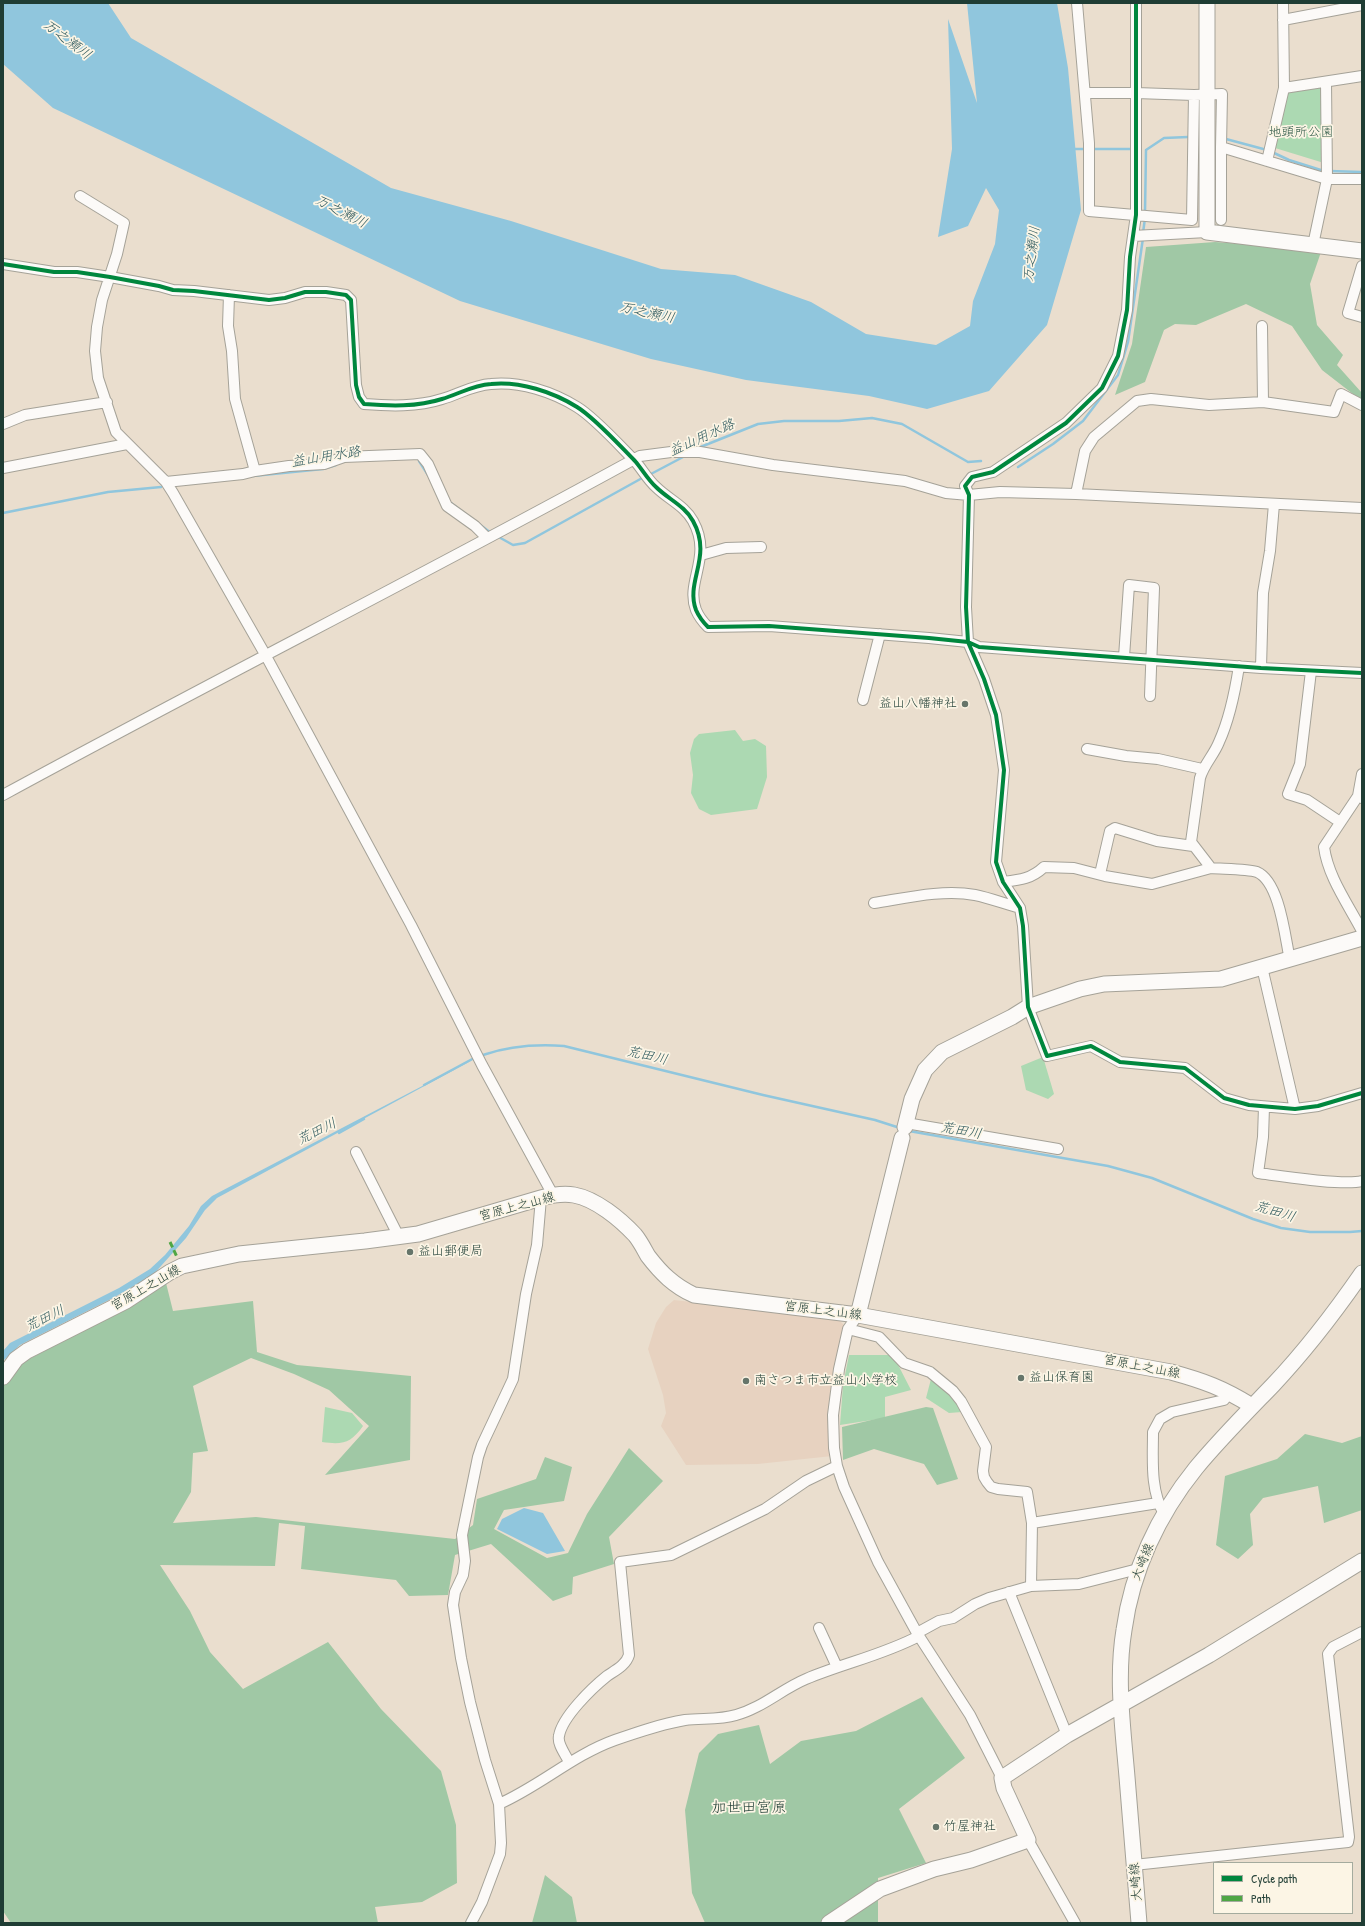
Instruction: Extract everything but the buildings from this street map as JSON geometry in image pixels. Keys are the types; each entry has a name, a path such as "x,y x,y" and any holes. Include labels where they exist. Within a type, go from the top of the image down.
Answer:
{"street":[{"path":"1076,3 1089,143 1089,211 1192,220 1207,3"},
{"path":"1136,3 1136,143 1141,215 1140,235 1130,257 1127,310 1118,356 1106,382 1091,400 1066,423 993,472 972,477 965,486 968,495 966,607 968,642 984,679 996,715 1004,770 996,862 1003,882 1020,908 1023,926 1028,1007 1047,1056 1091,1046 1120,1062 1185,1068 1224,1098 1249,1105 1264,1107 1294,1109 1318,1106 1362,1093"},
{"path":"1269,154 1284,88 1282,3"},
{"path":"1283,20 1362,5"},
{"path":"1284,88 1362,76"},
{"path":"1312,245 1327,177 1326,82"},
{"path":"1085,93 1136,92 1201,95 1222,94 1212,140 1207,232"},
{"path":"1201,95 1212,140 1221,220"},
{"path":"1212,140 1269,154 1327,177 1362,179"},
{"path":"80,196 124,223 110,277 102,300 95,350 98,378 116,432 166,482 266,656 411,925 547,1197 526,1294 513,1378 482,1445 478,1457 462,1536 465,1561 463,1575 455,1592 453,1605 461,1658 470,1702 485,1760 499,1804 501,1843 500,1854 482,1902 470,1923"},
{"path":"1140,235 1207,232 1362,251"},
{"path":"3,264 54,272 77,272 110,277 173,290 269,300 285,298 305,292 326,292 346,295 351,300 356,385 359,397 364,404 395,407 442,399 477,385 490,384 530,387 571,404 584,412 633,460 655,486 684,509 693,520 701,543 701,555 694,596 696,609 708,627 769,626 968,642 979,647 1261,668 1362,673"},
{"path":"1362,266 1348,313 1362,317"},
{"path":"229,295 228,326 232,351 235,399 255,471"},
{"path":"1262,326 1263,402"},
{"path":"1076,494 1085,451 1094,437 1137,401 1151,399 1209,405 1263,402 1334,412 1341,394 1362,405"},
{"path":"3,424 25,416 107,402"},
{"path":"3,468 127,444"},
{"path":"3,795 138,721 266,656 640,456 656,453 685,451 700,452 773,465 905,481 946,493 968,495 1000,492 1076,494 1362,508"},
{"path":"166,482 243,474 289,466 324,464 344,457 420,454 428,464 447,506 475,526 487,538"},
{"path":"1261,668 1263,593 1270,551 1274,504"},
{"path":"701,555 726,548 761,547"},
{"path":"1124,657 1129,585 1154,588 1150,696"},
{"path":"863,700 880,634"},
{"path":"1210,868 1190,838 1202,769 1219,743 1228,718 1239,666"},
{"path":"1311,671 1300,764 1288,794 1307,800 1340,822"},
{"path":"1087,749 1126,756 1158,759 1202,769"},
{"path":"1362,774 1360,797 1340,822 1324,847 1325,856 1340,892 1362,930"},
{"path":"1100,874 1110,831 1115,828 1157,841 1194,846"},
{"path":"1003,882 1028,879 1036,875 1044,867 1074,868 1152,884 1210,868 1257,872 1269,883 1275,893 1290,960"},
{"path":"874,902 943,894 959,894 975,895 1020,908"},
{"path":"1075,1923 1028,1840 1004,1788 1002,1778 970,1715 918,1635 878,1562 844,1487 837,1466 834,1448 834,1414 840,1369 848,1329 858,1315 912,1099 925,1070 942,1052 1012,1017 1028,1007 1080,989 1104,984 1207,981 1234,976 1362,938"},
{"path":"1262,967 1294,1109"},
{"path":"1264,1107 1263,1137 1258,1173 1332,1181 1362,1181"},
{"path":"904,1129 1058,1149"},
{"path":"356,1152 399,1237"},
{"name":"宮原上之山線","path":"4,1374 16,1359 27,1351 126,1302 170,1272 182,1266 239,1254 399,1237 456,1224 547,1197 575,1195 604,1209 635,1236 657,1267 673,1284 694,1295 858,1315 1171,1372 1200,1379 1230,1392 1252,1406"},
{"name":"大崎線","path":"1139,1923 1121,1704 1123,1632 1138,1569 1161,1509 1252,1406 1274,1384 1334,1314 1362,1273"},
{"path":"848,1329 879,1336 904,1363 930,1372 952,1391 961,1401 986,1447 984,1477 992,1487 1027,1492 1032,1524 1031,1586"},
{"path":"1032,1524 1161,1509 1155,1486 1153,1445 1153,1432 1155,1426 1160,1419 1172,1412 1224,1400 1230,1392"},
{"path":"569,1762 559,1742 559,1736 568,1716 598,1684 624,1664 629,1655 620,1562 671,1554 766,1509 806,1481 837,1466"},
{"path":"1002,1778 1067,1735 1209,1655 1362,1560"},
{"path":"499,1804 518,1795 592,1749 644,1730 686,1720 735,1716 743,1713 758,1707 804,1680 837,1666 885,1652 918,1635 939,1621 953,1618 975,1604 989,1598 1031,1586 1079,1584 1138,1569"},
{"path":"1009,1592 1067,1735"},
{"path":"820,1628 837,1666"},
{"path":"1134,1865 1348,1842 1349,1837 1328,1654 1333,1646 1362,1632"},
{"path":"829,1923 880,1889 1028,1840"}],"shaded area":[{"name":"南さつま市立益山小学校","path":"674,1300 838,1319 845,1326 832,1456 758,1464 686,1465 661,1426 666,1413 663,1395 648,1349 656,1323 666,1307"}],"green space":[{"name":"地頭所公園","path":"1321,87 1324,88 1324,163 1275,148 1287,93"},
{"path":"1215,242 1284,247 1321,252 1310,284 1317,325 1343,355 1337,365 1362,393 1362,401 1322,370 1292,326 1246,304 1196,325 1175,324 1164,330 1145,382 1115,395 1132,344 1146,247"},
{"path":"735,730 743,741 755,739 766,746 767,777 757,809 711,815 699,809 691,793 693,775 690,753 694,739 699,734"},
{"path":"1043,1057 1054,1094 1048,1099 1026,1090 1021,1066"},
{"path":"166,1283 173,1311 253,1301 257,1352 297,1365 411,1376 410,1460 325,1475 369,1426 329,1390 294,1374 251,1358 193,1386 208,1451 193,1453 191,1492 173,1523 256,1517 455,1539 473,1525 477,1499 536,1479 545,1457 572,1467 564,1501 504,1510 494,1529 547,1558 568,1553 587,1514 629,1448 663,1481 609,1537 614,1564 573,1577 572,1594 553,1601 491,1544 455,1555 448,1595 409,1596 396,1580 301,1569 305,1526 279,1523 275,1566 160,1565 190,1611 210,1652 243,1689 328,1642 381,1709 441,1771 456,1825 457,1883 422,1902 375,1907 378,1923 11,1923 3,1911 3,1386 7,1374 14,1367 116,1313"},
{"path":"849,1355 893,1355 911,1390 885,1397 885,1418 840,1425 843,1385"},
{"path":"931,1379 958,1402 962,1412 949,1413 926,1398"},
{"path":"325,1407 352,1413 363,1426 359,1432 346,1442 322,1442"},
{"path":"926,1407 933,1408 958,1479 937,1485 924,1464 874,1449 843,1460 842,1427"},
{"path":"1305,1434 1342,1443 1362,1436 1362,1510 1324,1523 1318,1486 1263,1498 1250,1514 1253,1545 1238,1559 1216,1545 1225,1476 1277,1459"},
{"path":"922,1697 965,1758 899,1809 926,1863 878,1878 878,1923 705,1923 692,1893 685,1810 699,1753 718,1734 759,1725 770,1764 801,1741 856,1731"},
{"path":"545,1875 572,1897 577,1923 532,1923"}],"water":[{"name":"万之瀬川","path":"3,3 108,3 131,38 391,188 511,221 661,269 735,275 811,302 866,334 936,345 970,326 973,301 995,244 999,210 986,188 968,226 938,237 952,149 948,19 977,103 967,3 1057,3 1068,68 1081,210 1047,325 989,391 927,409 869,396 746,380 651,359 460,301 53,108 3,64"},
{"path":"493,1049 217,1198 205,1210 186,1238 153,1275 113,1298 20,1345 3,1361 3,1351 10,1343 119,1288 150,1269 165,1255 189,1226 201,1206 212,1196"},
{"path":"524,1508 543,1513 565,1551 547,1554 497,1529 502,1519"}],"waterway":[{"name":"益山用水路","path":"1146,150 1164,138 1188,137"},
{"name":"益山用水路","path":"1226,139 1267,150"},
{"path":"1072,149 1087,149"},
{"path":"1092,149 1133,149"},
{"name":"益山用水路","path":"1145,213 1146,150"},
{"name":"益山用水路","path":"1272,152 1289,160 1324,171"},
{"name":"益山用水路","path":"1329,171 1362,172"},
{"name":"益山用水路","path":"1143,233 1145,218"},
{"name":"益山用水路","path":"1018,467 1053,444 1083,421 1118,375 1128,342 1143,238"},
{"name":"益山用水路","path":"698,448 758,424 784,421 839,421 872,418 902,424 968,462 981,461"},
{"name":"益山用水路","path":"649,475 685,456"},
{"name":"益山用水路","path":"419,461 428,475"},
{"name":"益山用水路","path":"253,476 323,469 336,465"},
{"name":"益山用水路","path":"497,536 513,545 525,543 644,477"},
{"name":"益山用水路","path":"3,513 108,492 161,487"},
{"name":"益山用水路","path":"451,503 491,533"},
{"name":"荒田川","path":"483,1055 523,1046 564,1046 763,1095 875,1120 900,1128"},
{"name":"荒田川","path":"424,1085 476,1057"},
{"name":"荒田川","path":"339,1133 364,1119"},
{"name":"荒田川","path":"909,1131 1108,1166 1152,1178 1253,1219 1281,1228 1310,1232 1362,1231"}],"marked path":[{"path":"170,1242 177,1257"}],"cycle path":[{"path":"1136,3 1136,215 1130,257 1127,310 1118,356 1102,388 1066,423 993,472 972,477 965,486 969,495 966,607 968,642 984,679 996,715 1004,770 996,862 1003,882 1020,908 1023,926 1028,1007 1047,1056 1091,1046 1120,1062 1185,1068 1224,1098 1249,1105 1295,1109 1318,1106 1362,1093"},
{"path":"3,264 54,272 77,272 110,277 173,290 269,300 285,298 305,292 326,292 346,295 351,300 356,385 359,397 364,404 413,405 433,402 478,386 491,384 513,384 525,386 547,392 568,402 584,412 599,425 635,461 653,484 690,516 698,534 700,546 700,557 694,589 694,599 697,613 708,627 769,626 929,638 968,642 979,647 1261,668 1362,673"}],"place":[{"name":"益山八幡神社","path":"965,704"},
{"name":"益山郵便局","path":"410,1252"},
{"name":"益山保育園","path":"1021,1378"},
{"name":"南さつま市立益山小学校","path":"746,1381"},
{"name":"竹屋神社","path":"936,1827"}],"district":[{"name":"加世田宮原","path":"749,1808"}]}
